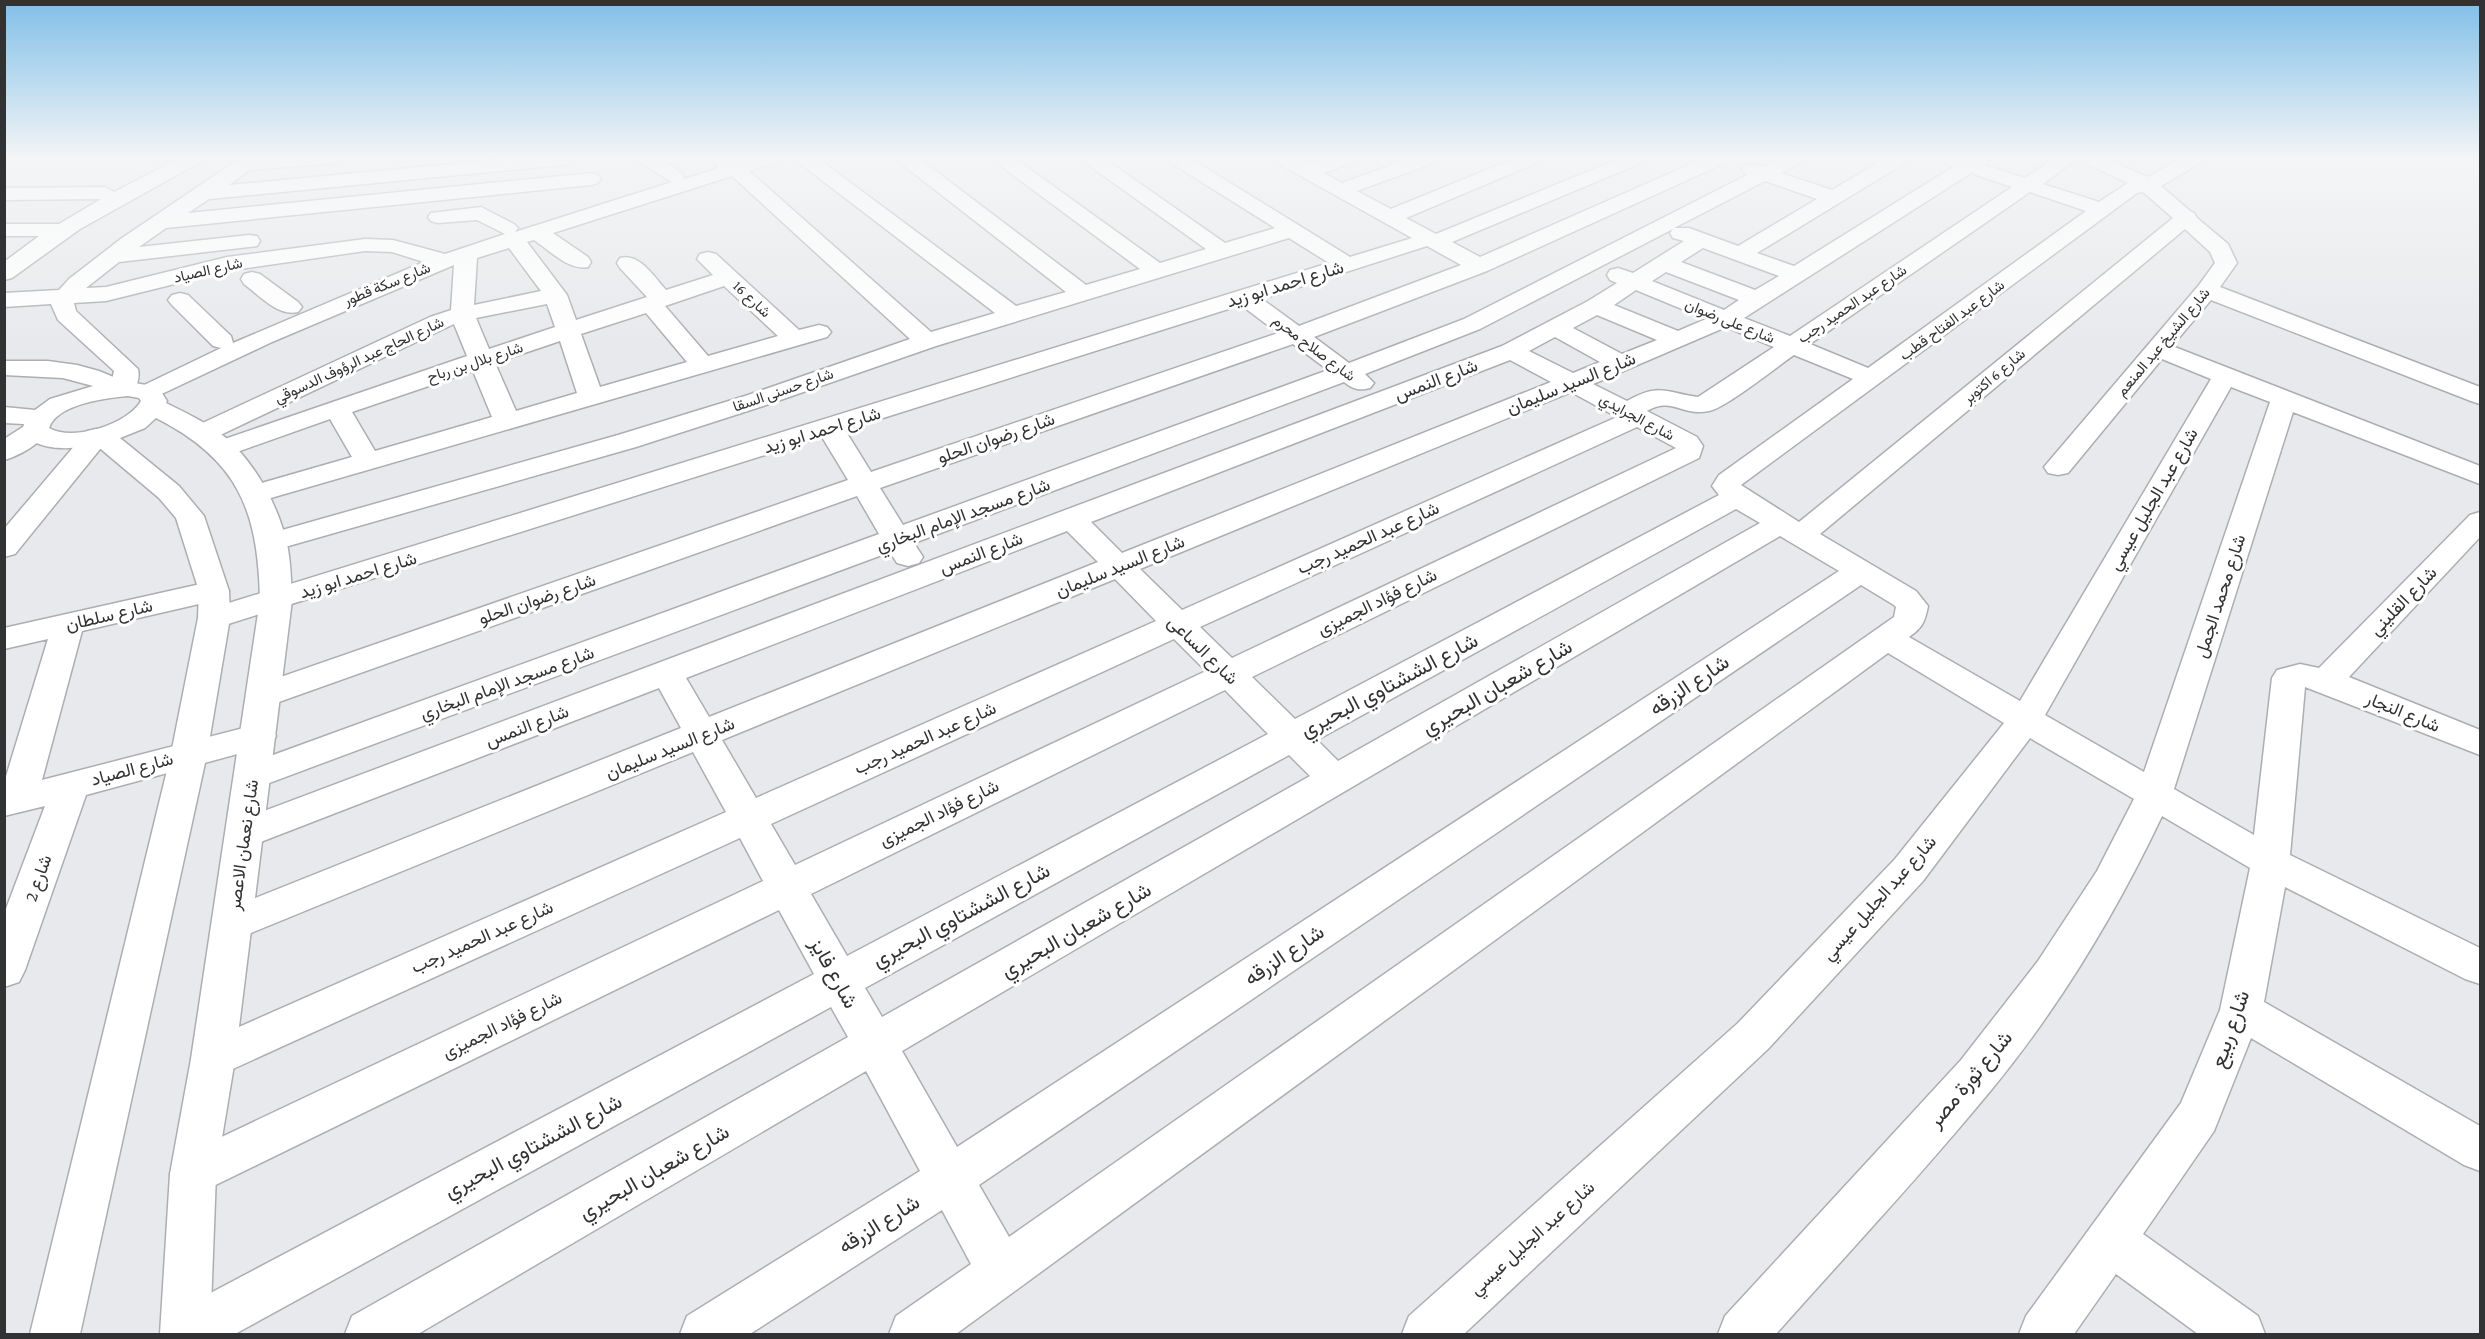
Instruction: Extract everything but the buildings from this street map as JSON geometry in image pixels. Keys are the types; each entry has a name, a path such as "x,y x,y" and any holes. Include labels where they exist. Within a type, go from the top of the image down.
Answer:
{"street":[{"path":"4,253 59,219"},
{"path":"4,273 37,248 82,219"},
{"path":"38,424 42,438 55,441 99,436 134,422 134,393 126,369 66,315 62,307 63,298 77,284 165,219"},
{"path":"161,222 188,219"},
{"path":"355,246 368,219"},
{"path":"488,219 510,233 556,295 591,397"},
{"name":"شارع سكة قطور","path":"134,393 222,341 290,307 446,256 548,219"},
{"name":"شارع سكة قطور","path":"134,393 446,256 510,233 536,231 569,219"},
{"path":"799,219 927,341"},
{"path":"887,219 1013,315"},
{"path":"987,219 1083,294"},
{"path":"1086,219 1156,271"},
{"path":"1178,219 1222,251"},
{"path":"1275,219 1348,265"},
{"path":"1395,219 1432,240 1508,273"},
{"name":"شارع احمد ابو زيد","path":"214,605 276,600 1432,240 1483,219"},
{"name":"شارع رضوان الحلو","path":"264,695 1296,335 1508,273 1594,219"},
{"path":"1645,219 1795,274"},
{"name":"شارع مسجد الإمام البخاري","path":"253,776 1347,373 1472,324 1508,273 1588,264 1672,219"},
{"path":"1740,254 1796,219"},
{"name":"شارع السيد سليمان","path":"232,924 1678,340 1725,319 1876,219"},
{"name":"شارع عبد الحميد رجب","path":"213,1059 1177,624 1632,414 1658,397 1669,397 1691,405 1706,404 1975,219"},
{"name":"شارع عبد الفتاح قطب","path":"1737,497 1726,486 1729,481 2091,219"},
{"name":"شارع 6 اكتوبر","path":"1791,530 2184,219"},
{"name":"شارع الشيخ عبد المنعم","path":"2058,467 2224,268 2225,256 2189,219"},
{"path":"114,256 199,242 366,223"},
{"path":"4,230 65,230"},
{"name":"شارع حسنى السقا","path":"272,542 627,441 754,401 927,341 1292,230"},
{"path":"536,231 580,262"},
{"name":"شارع النمس","path":"245,833 1511,351 1596,306 1701,240"},
{"name":"شارع الصياد","path":"4,300 63,298 129,290 226,264 355,246 385,245 446,256"},
{"path":"446,256 462,314 507,421"},
{"name":"شارع 16","path":"702,365 807,335 708,259"},
{"path":"254,494 702,365 628,263"},
{"path":"1664,263 1758,298"},
{"name":"شارع على رضوان","path":"1588,264 1872,378"},
{"name":"شارع بلال بن رباح","path":"213,441 337,408 729,277"},
{"path":"252,279 290,307"},
{"path":"2206,290 2481,396"},
{"name":"شارع الحاج عبد الرؤوف الدسوقي","path":"213,441 430,325 462,314 556,295"},
{"name":"شارع صلاح محرم","path":"1245,297 1384,400"},
{"path":"180,300 222,341"},
{"path":"1596,306 1678,340"},
{"path":"1555,328 1620,363"},
{"path":"2157,349 2481,476"},
{"name":"شارع الجرايدي","path":"1511,351 1687,443 1690,449 1686,453"},
{"name":"شارع نعمان الاعصر","path":"4,368 79,372 101,379 134,393 213,441 240,470 254,494 272,542 276,600 213,1059 193,1174 185,1334"},
{"name":"شارع عبد الجليل عيسي","path":"1427,1335 1753,1036 1909,870 2026,719 2225,376"},
{"path":"4,452 74,399 134,393"},
{"name":"شارع محمد الجمل","path":"2155,793 2284,399"},
{"path":"337,408 368,461"},
{"path":"4,415 38,424"},
{"path":"830,428 920,576"},
{"path":"4,548 99,436"},
{"path":"55,1335 189,754 214,605 190,516 169,492 99,436"},
{"name":"شارع فؤاد الجميزى","path":"193,1174 1686,453"},
{"path":"914,1335 1909,622 1912,606 1905,597 1737,497"},
{"name":"شارع الششتاوي البحيري","path":"185,1334 1737,497"},
{"name":"شارع الساعى","path":"1071,519 1336,780"},
{"name":"شارع القليني","path":"2326,681 2481,521"},
{"name":"شارع شعبان البحيري","path":"370,1335 1336,780 1791,530"},
{"name":"شارع الزرقه","path":"705,1335 950,1179 1860,571"},
{"name":"شارع سلطان","path":"4,639 68,625 214,605"},
{"path":"11,801 68,625"},
{"path":"1886,638 2270,862 2481,967"},
{"name":"شارع فايز","path":"667,673 1002,1272"},
{"name":"شارع ربيع","path":"2044,1335 2198,1116 2241,1010 2270,862 2289,678 2300,675 2326,681"},
{"name":"شارع النجار","path":"2326,681 2481,743"},
{"name":"شارع الصياد","path":"11,801 259,736"},
{"name":"شارع 2","path":"4,970 70,785"},
{"name":"شارع ثورة مصر","path":"1743,1335 1977,1074 1998,1047 2054,973 2106,889 2155,793"},
{"path":"2241,1010 2481,1150"},
{"path":"2111,1241 2235,1333"}]}
